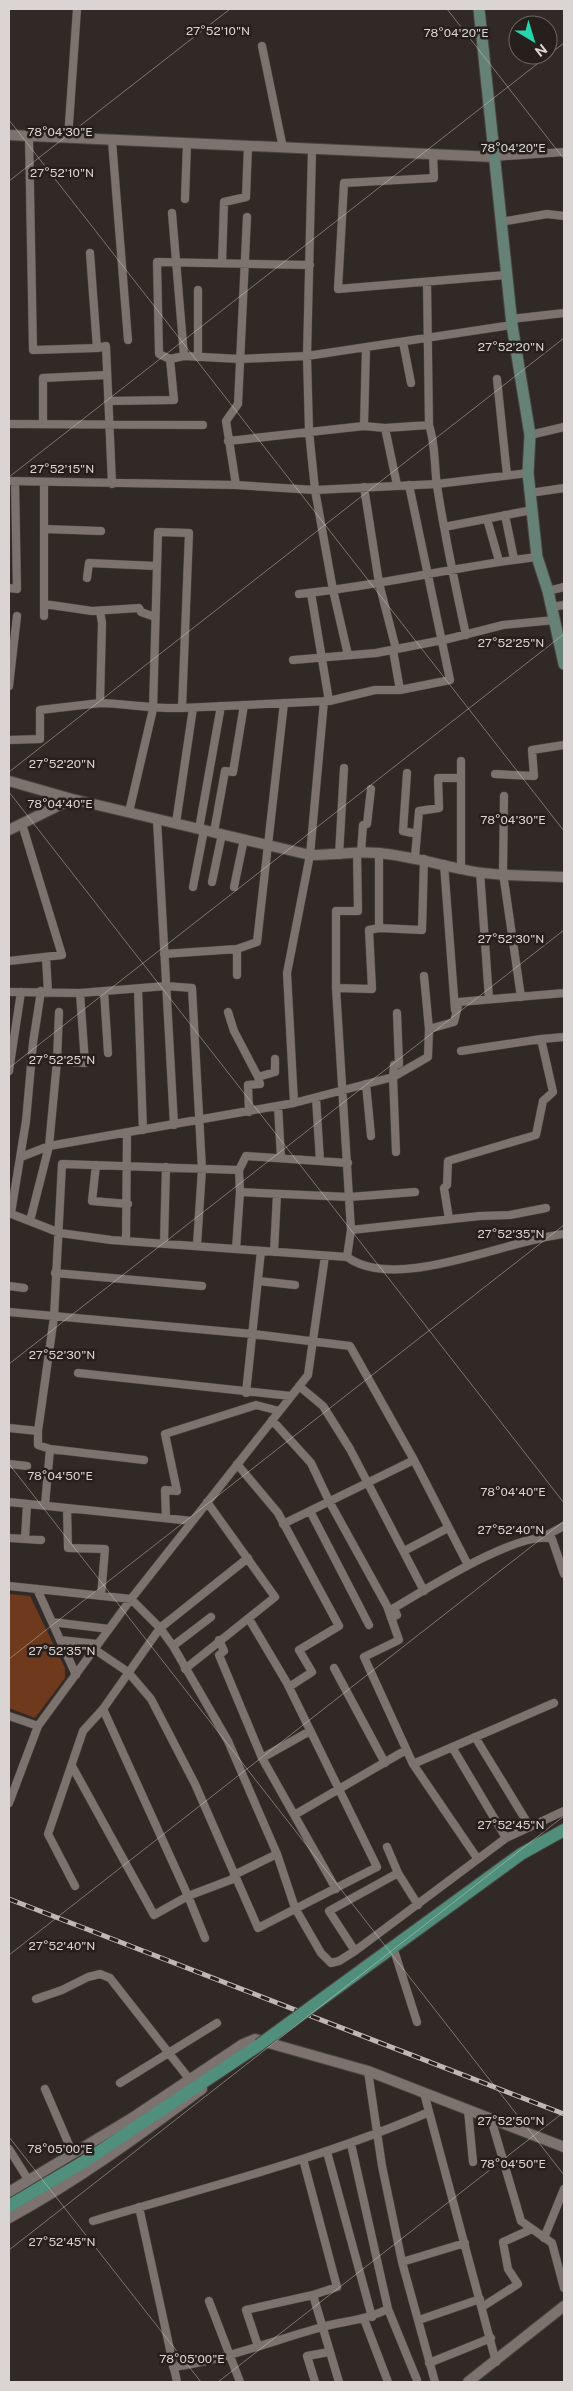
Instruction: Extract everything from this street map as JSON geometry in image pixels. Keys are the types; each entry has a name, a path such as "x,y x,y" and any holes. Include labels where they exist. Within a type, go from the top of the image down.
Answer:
{"main road":[{"path":"478,9 511,322 530,435 528,472 537,557 548,591 564,659"},
{"path":"9,2206 85,2161 262,2044 521,1854 564,1830"}],"street":[{"path":"68,138 77,9"},
{"path":"262,46 283,148"},
{"path":"9,135 494,157 564,152"},
{"path":"29,136 33,350 97,348 106,346 112,484"},
{"path":"112,141 128,340"},
{"path":"186,199 187,143"},
{"path":"222,264 224,202 246,197 248,146"},
{"path":"312,149 307,356 309,431 315,490 333,590 348,655"},
{"path":"432,154 434,178 344,183 338,289 506,275"},
{"path":"172,213 184,356"},
{"path":"501,222 547,214 564,216"},
{"path":"236,485 226,422 238,404 247,217"},
{"path":"90,253 97,348"},
{"path":"310,265 157,262 159,354 170,359 184,356 240,359 307,356 403,342 564,313"},
{"path":"427,282 429,425 433,436 437,484 451,571 466,635"},
{"path":"198,290 198,357"},
{"path":"403,342 411,383"},
{"path":"364,426 366,348"},
{"path":"108,400 174,400 170,359"},
{"path":"43,424 43,378 107,375"},
{"path":"497,379 507,475"},
{"path":"9,424 203,425"},
{"path":"228,441 364,426 385,428 429,425"},
{"path":"530,435 564,427"},
{"path":"385,428 397,485"},
{"path":"9,588 17,589 12,481 236,485 315,490 437,484 528,472"},
{"path":"44,482 44,616"},
{"path":"9,740 40,739 40,710 100,703 153,708 193,708 327,701 375,690 400,690 450,680 409,485"},
{"path":"364,487 379,583 394,650 400,690"},
{"path":"530,493 564,488"},
{"path":"444,527 532,510"},
{"path":"506,515 514,559"},
{"path":"487,519 499,561"},
{"path":"44,529 101,531"},
{"path":"129,812 153,708 158,532 189,533 182,708"},
{"path":"299,594 379,583 499,561 537,557"},
{"path":"87,578 88,564 156,566"},
{"path":"548,591 564,587"},
{"path":"294,1104 288,1021 288,973 310,855 327,701 322,657 311,593"},
{"path":"44,604 100,611 140,608 141,612 155,617"},
{"path":"552,607 564,605"},
{"path":"100,611 102,623 100,703"},
{"path":"9,686 17,616"},
{"path":"293,660 394,650 503,625 555,620"},
{"path":"164,954 237,949 257,942 284,703"},
{"path":"193,887 225,771 233,772 244,705"},
{"path":"212,882 210,831 222,706"},
{"path":"176,823 193,708"},
{"path":"495,774 534,776 532,750 564,745"},
{"path":"461,761 461,869"},
{"path":"339,855 344,768"},
{"path":"407,773 403,831 417,834"},
{"path":"336,988 372,989 368,930 378,928 422,930 420,858 417,834 419,811 439,808 438,778 461,778"},
{"path":"9,781 157,820 310,855 339,855 359,852 379,853 420,858 480,872 564,876"},
{"path":"347,1257 351,1230 336,988 336,911 358,911 359,852 363,825 367,824 371,788"},
{"path":"504,796 503,873 521,997"},
{"path":"9,830 72,799"},
{"path":"157,820 174,1125"},
{"path":"9,961 62,955 22,824"},
{"path":"234,887 244,839"},
{"path":"378,928 379,853"},
{"path":"444,864 455,1017"},
{"path":"480,872 489,999"},
{"path":"237,949 237,975"},
{"path":"46,957 45,992 21,1157 10,1213 60,1233 126,1241 347,1257 358,1265 398,1270 415,1268 564,1234"},
{"path":"21,1157 49,1146 198,1122 294,1104 393,1077 428,1057 429,1029 424,976"},
{"path":"9,992 80,993 166,986 192,988 202,1169 197,1245"},
{"path":"138,989 143,1130"},
{"path":"9,1071 21,992"},
{"path":"104,992 108,1053"},
{"path":"57,1061 85,1063 80,993"},
{"path":"429,1029 454,1022 459,1002 564,993"},
{"path":"30,1221 49,1146 57,1061 59,1012"},
{"path":"228,1012 234,1031 260,1084 248,1085 249,1112"},
{"path":"396,1152 393,1077 394,1065 399,1064 397,1013"},
{"path":"461,1051 564,1037"},
{"path":"448,1219 444,1188 447,1185 448,1161 536,1135 543,1101 553,1092 541,1039"},
{"path":"258,1077 275,1072 274,1059"},
{"path":"366,1084 371,1136"},
{"path":"316,1098 320,1161"},
{"path":"278,1106 280,1158"},
{"path":"126,1241 129,1166 127,1133"},
{"path":"236,1249 240,1192 239,1170 246,1156 348,1163"},
{"path":"144,1460 50,1449 38,1445 38,1431 54,1316 55,1273 60,1233 62,1164 239,1170"},
{"path":"96,1165 92,1201 128,1204"},
{"path":"164,1243 166,1167"},
{"path":"240,1192 349,1197 414,1192"},
{"path":"274,1252 277,1194"},
{"path":"351,1230 448,1219 510,1216 546,1208"},
{"path":"246,1393 261,1251"},
{"path":"9,1803 38,1726 131,1599 308,1374 326,1256"},
{"path":"55,1273 202,1286"},
{"path":"258,1281 295,1286"},
{"path":"9,1286 24,1288"},
{"path":"9,1312 253,1334 350,1346 414,1460 468,1565"},
{"path":"78,1373 246,1393 291,1396"},
{"path":"299,1386 323,1406 368,1482 424,1591"},
{"path":"166,1518 165,1490 177,1491 165,1434 256,1405 279,1411"},
{"path":"272,1420 311,1463 329,1501 387,1606 399,1640 364,1657 412,1764 477,1858"},
{"path":"9,1428 38,1431"},
{"path":"45,1505 50,1449"},
{"path":"283,1524 414,1460"},
{"path":"9,1464 27,1466"},
{"path":"237,1464 278,1512 339,1626 299,1650 312,1672 289,1687"},
{"path":"9,1502 192,1521"},
{"path":"185,1669 275,1597 207,1502"},
{"path":"25,1539 27,1504"},
{"path":"67,1508 68,1548 105,1549 102,1596"},
{"path":"310,1511 369,1625"},
{"path":"391,1618 397,1616 394,1608 468,1565 533,1538 545,1536 564,1526"},
{"path":"404,1551 448,1528"},
{"path":"545,1536 552,1539 564,1574"},
{"path":"9,1538 41,1540"},
{"path":"75,1886 48,1834 83,1731 103,1709 160,1628 248,1558"},
{"path":"9,1586 131,1599 160,1628 173,1646 228,1741 277,1854 295,1908 320,1953 330,1964 355,1951 418,1906 477,1858 506,1838 564,1811"},
{"path":"37,1589 76,1675"},
{"path":"173,1646 211,1617"},
{"path":"60,1640 96,1646 128,1672 151,1699 195,1784 258,1928 377,1868 289,1687 249,1619"},
{"path":"52,1622 109,1628"},
{"path":"219,1640 224,1651 219,1655 262,1758 296,1814 336,1889"},
{"path":"334,1668 385,1763"},
{"path":"412,1764 554,1703"},
{"path":"103,1709 188,1896 205,1938"},
{"path":"9,1716 38,1726"},
{"path":"262,1758 310,1731"},
{"path":"475,1737 530,1827"},
{"path":"452,1747 506,1838"},
{"path":"296,1814 406,1750"},
{"path":"72,1766 154,1916 188,1896 232,1879 234,1875 277,1854"},
{"path":"387,1847 398,1874 418,1906"},
{"path":"355,1951 329,1910 398,1874"},
{"path":"393,1948 417,2022"},
{"path":"36,1999 100,1974 110,1978 190,2080"},
{"path":"120,2083 218,2023"},
{"path":"9,2192 190,2080 243,2044 255,2039 262,2044 368,2071 564,2147"},
{"path":"9,2218 40,2201 152,2127 262,2044"},
{"path":"368,2071 402,2262 435,2382"},
{"path":"45,2089 73,2154"},
{"path":"424,2092 496,2362"},
{"path":"468,2110 473,2162"},
{"path":"93,2221 327,2152 378,2134 429,2112"},
{"path":"491,2119 521,2221 552,2243 564,2288"},
{"path":"351,2144 388,2309 417,2380"},
{"path":"9,2149 29,2181"},
{"path":"327,2152 368,2318 388,2382"},
{"path":"258,2346 246,2310 314,2295 337,2287 303,2159"},
{"path":"544,2238 564,2189"},
{"path":"139,2207 177,2382"},
{"path":"482,2307 518,2284 508,2269 503,2242 532,2229"},
{"path":"402,2262 465,2243"},
{"path":"314,2295 339,2382"},
{"path":"419,2320 480,2299"},
{"path":"210,2301 240,2382"},
{"path":"468,2382 496,2362 564,2306"},
{"path":"173,2367 201,2363 323,2327 368,2318 388,2309"},
{"path":"429,2363 491,2338"},
{"path":"315,2382 307,2356 329,2352"}],"shaded area":[{"path":"9,1594 30,1596 65,1668 65,1678 35,1718 9,1708"}],"railway":[{"path":"9,1899 564,2114"}]}
